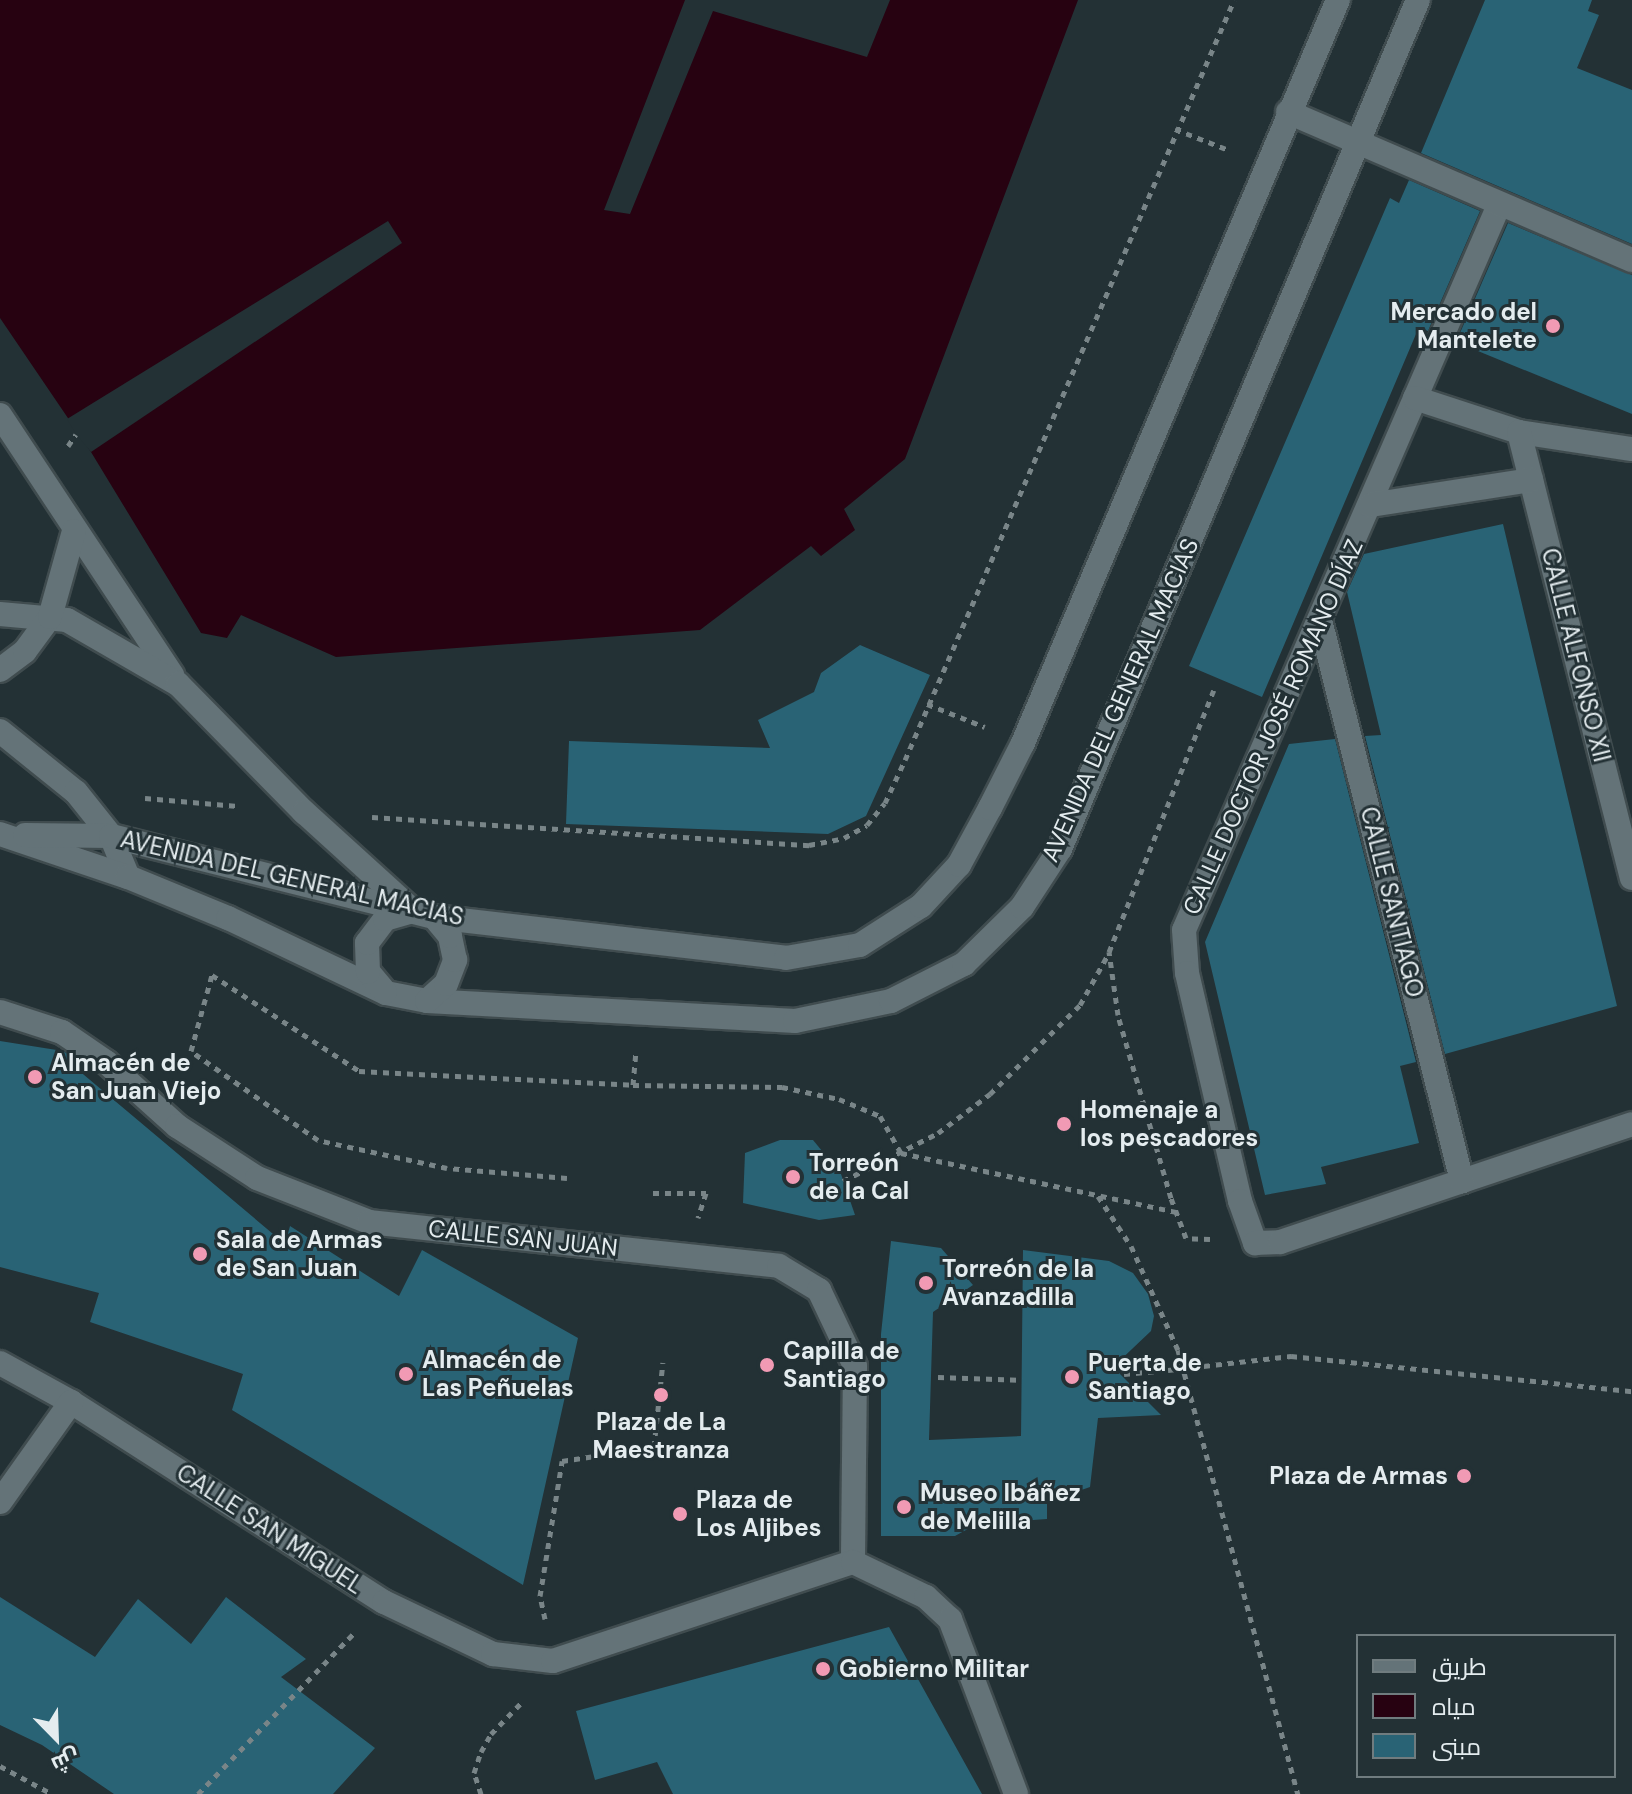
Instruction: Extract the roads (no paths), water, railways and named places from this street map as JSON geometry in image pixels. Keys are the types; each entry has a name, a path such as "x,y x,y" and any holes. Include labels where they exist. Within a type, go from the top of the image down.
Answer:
{"street":[{"name":"AVENIDA DEL GENERAL MACIAS","path":"2,835 111,836 423,914 786,958 860,945 921,906 959,865 1023,743 1338,0"},
{"name":"AVENIDA DEL GENERAL MACIAS","path":"2,835 128,877 386,993 427,1001 641,1016 795,1021 891,1001 964,964 1022,907 1060,849 1418,0"},
{"path":"1288,112 1632,260"},
{"name":"CALLE DOCTOR JOSÉ ROMANO DÍAZ","path":"1462,1181 1280,1242 1255,1243 1248,1233 1187,973 1184,930 1321,624 1499,205"},
{"path":"1415,398 1519,432 1632,449"},
{"path":"0,415 8,433 178,684 304,812 450,936 455,960 446,984 427,1001"},
{"name":"CALLE ALFONSO XII","path":"1519,432 1632,878"},
{"path":"1370,505 1531,480"},
{"path":"0,670 25,651 50,617 74,531"},
{"path":"0,614 50,617 121,647 178,684"},
{"name":"CALLE SANTIAGO","path":"1321,624 1462,1181"},
{"path":"0,731 76,792 111,836 128,877"},
{"path":"386,993 368,972 367,943 385,919 423,914"},
{"name":"CALLE SAN JUAN","path":"0,1012 62,1032 106,1062 177,1126 257,1178 369,1222 779,1266 819,1290 855,1366 853,1562"},
{"path":"1462,1181 1632,1124"},
{"name":"CALLE SAN MIGUEL","path":"0,1363 71,1402 384,1602 493,1654 553,1661 853,1562"},
{"path":"0,1502 71,1402"},
{"path":"853,1562 926,1597 950,1619 1016,1794"}],"water":[{"path":"0,0 1078,0 905,459 844,509 855,530 821,556 811,546 700,630 336,657 241,615 227,638 201,633 91,452 0,318"}],"place":[{"name":"Mercado del Mantelete","path":"1553,326"},
{"name":"Almacén de San Juan Viejo","path":"35,1077"},
{"name":"Homenaje a los pescadores","path":"1064,1124"},
{"name":"Torreón de la Cal","path":"793,1177"},
{"name":"Sala de Armas de San Juan","path":"200,1254"},
{"name":"Torreón de la Avanzadilla","path":"926,1283"},
{"name":"Capilla de Santiago","path":"767,1365"},
{"name":"Almacén de Las Peñuelas","path":"406,1374"},
{"name":"Puerta de Santiago","path":"1072,1377"},
{"name":"Plaza de La Maestranza","path":"661,1395"},
{"name":"Plaza de Armas","path":"1464,1476"},
{"name":"Museo Ibáñez de Melilla","path":"904,1507"},
{"name":"Plaza de Los Aljibes","path":"680,1514"},
{"name":"Gobierno Militar","path":"823,1669"}]}
